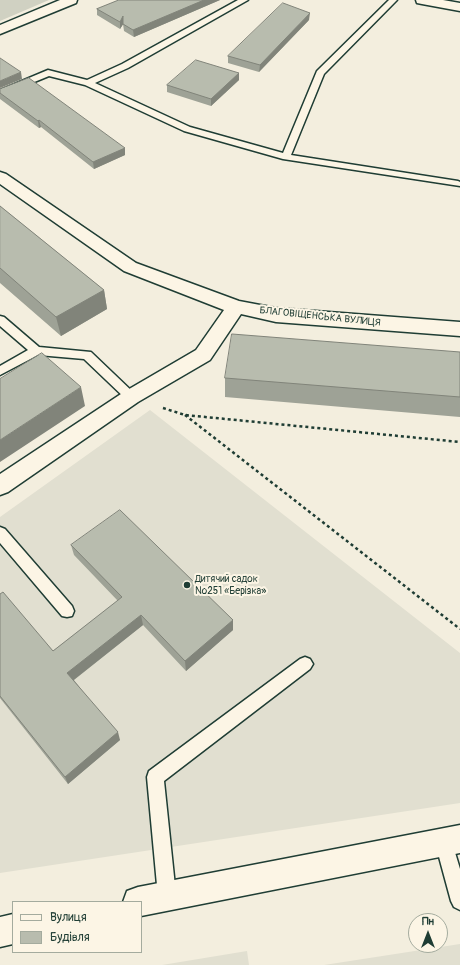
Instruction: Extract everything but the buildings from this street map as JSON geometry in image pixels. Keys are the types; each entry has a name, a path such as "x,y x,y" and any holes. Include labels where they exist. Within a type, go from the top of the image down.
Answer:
{"street":[{"path":"0,30 71,0"},
{"path":"422,0 460,7"},
{"name":"БЛАГОВІЩЕНСЬКА ВУЛИЦЯ","path":"0,177 130,267 236,307 276,315 460,329"},
{"path":"0,486 130,397 203,356 236,307"},
{"path":"142,901 452,841"},
{"path":"0,932 12,929"}],"lane":[{"path":"88,83 125,66 244,0"},
{"path":"286,157 320,73 393,0"},
{"path":"0,93 48,73 88,83 187,129 286,157 459,181 460,194"},
{"path":"0,320 36,351"},
{"path":"0,371 36,351 87,355 130,397"},
{"path":"0,533 67,611"},
{"path":"167,896 155,777 305,664"},
{"path":"452,841 460,901"}],"path":[{"path":"130,397 185,415 460,442"},
{"path":"185,415 460,629"}],"shaded area":[{"path":"0,0 49,0 0,21"},
{"name":"Дитячий садок №251 «Берізка»","path":"150,410 460,653 460,803 0,873 0,517"},
{"path":"460,944 460,965 324,965 408,952 448,953 448,946"},
{"path":"247,951 249,965 162,965"}],"place":[{"name":"Дитячий садок №251 «Берізка»","path":"187,585"}]}
